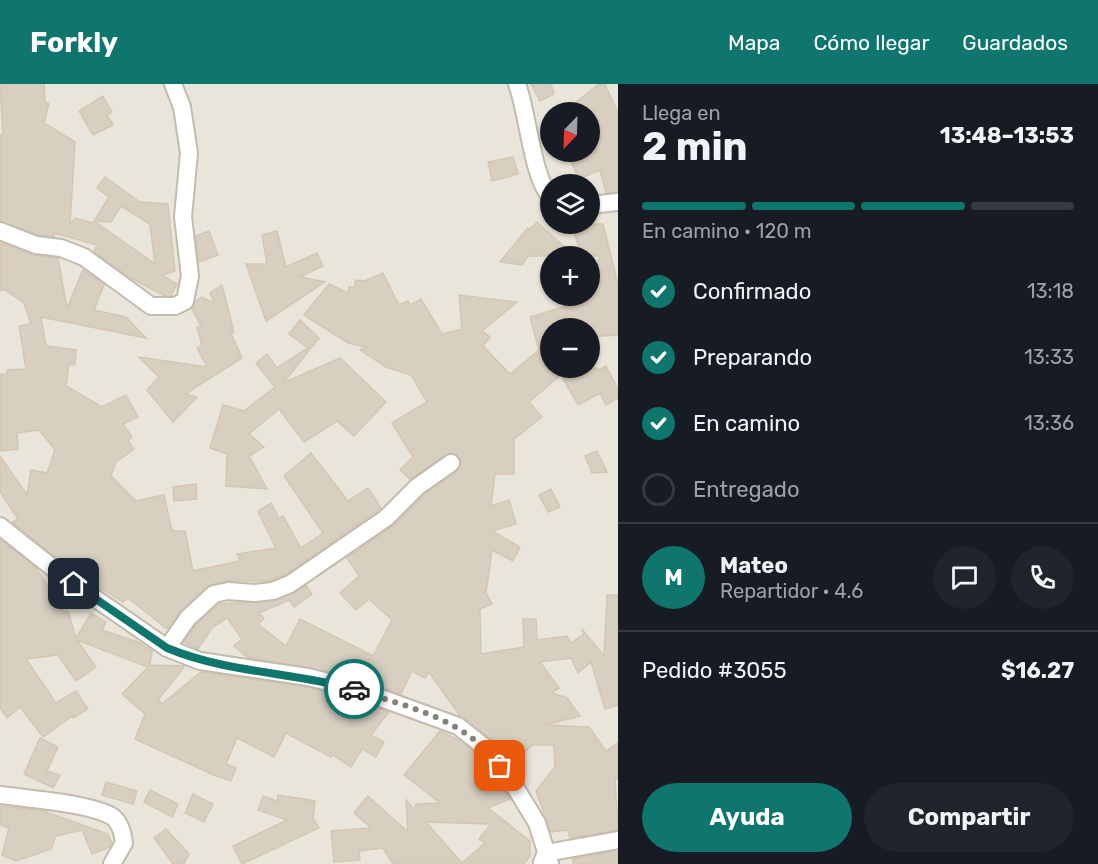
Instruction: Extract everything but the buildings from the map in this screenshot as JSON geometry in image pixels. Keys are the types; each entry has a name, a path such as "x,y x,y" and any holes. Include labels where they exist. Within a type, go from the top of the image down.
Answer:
{"street":[{"path":"0,231 36,245 61,248 84,257 151,306 176,306 185,301 190,276 183,217 189,144 182,106 173,84"},
{"path":"516,84 525,108 540,179"},
{"path":"600,204 618,202"},
{"path":"167,648 188,618 214,594 228,591 254,594 273,591 290,584 386,518 417,487 451,463"},
{"path":"0,526 63,576 167,648 200,661 308,678 353,688 458,726 487,749 512,782 537,823 546,860 618,840"},
{"path":"0,795 87,809 114,818 122,830 124,843 112,864"}],"shaded area":[{"path":"0,84 618,84 618,864 0,864"}],"way so far":[{"path":"354,689 458,726 487,749 500,766"}],"route":[{"path":"74,584 167,648 183,655 215,664 308,678 354,689"}]}
